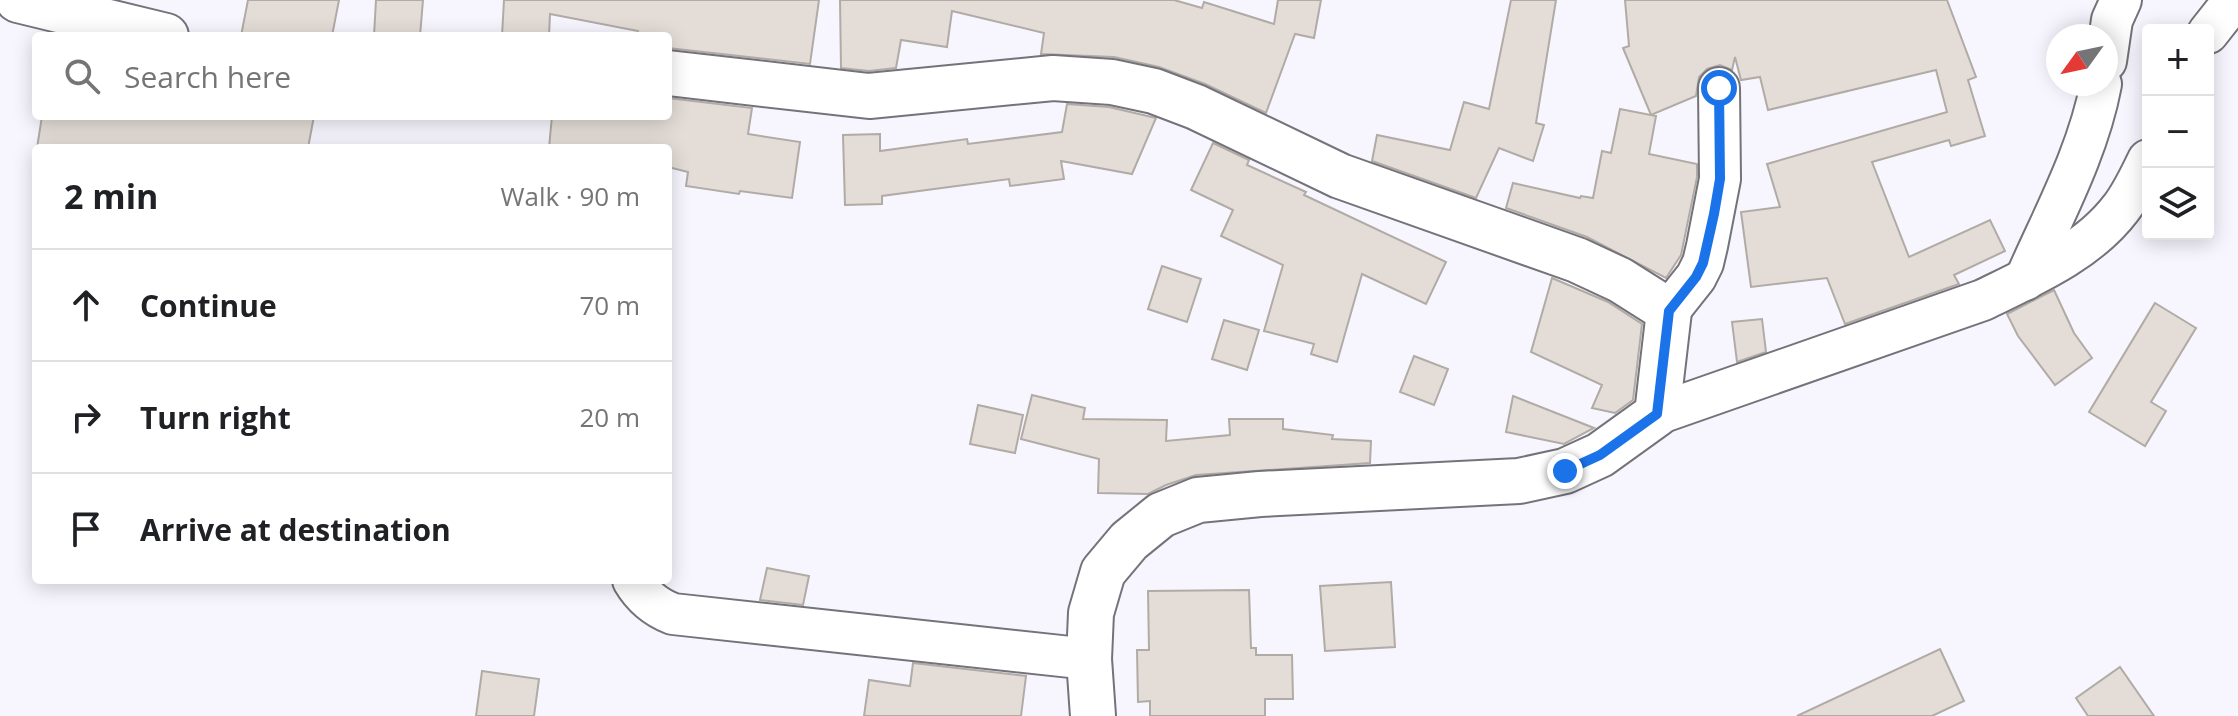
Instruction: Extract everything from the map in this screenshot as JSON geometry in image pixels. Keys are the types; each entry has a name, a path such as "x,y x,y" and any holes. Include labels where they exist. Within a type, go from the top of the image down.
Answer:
{"street":[{"path":"18,0 150,32"},
{"path":"2111,24 2121,0"},
{"path":"2214,25 2234,0"},
{"path":"672,73 869,96 1053,78 1112,82 1154,91 1196,107 1340,176 1577,260 1620,280 1669,311"},
{"path":"1657,414 1669,311 1703,263 1720,179 1719,88"},
{"path":"2025,280 2080,157 2099,96"},
{"path":"1093,716 1089,659 1091,613 1103,572 1129,541 1161,515 1198,500 1519,481 1565,471 1600,455 1657,414 1983,300 2025,280 2089,242 2108,225 2123,206 2144,168"},
{"path":"636,584 644,597 658,608 673,614 1089,659"}],"building":[{"path":"248,0 339,0 333,32 242,32"},
{"path":"376,0 423,0 420,32 374,32"},
{"path":"504,0 819,0 810,64 672,48 672,32 638,32 550,14 549,32 502,32"},
{"path":"840,0 1174,0 1202,8 1204,2 1274,24 1278,0 1321,0 1314,38 1295,34 1266,113 1205,84 1159,67 1114,57 1041,54 1044,33 952,11 947,47 901,40 896,68 869,71 841,68"},
{"path":"1511,0 1556,0 1536,123 1544,125 1533,161 1499,148 1476,198 1372,161 1377,135 1450,150 1464,102 1489,109"},
{"path":"1625,0 1947,0 1976,77 1968,80 1985,136 1951,146 1949,140 1872,162 1909,257 1990,220 2005,251 1954,275 1959,284 1845,324 1827,278 1751,287 1741,212 1780,207 1767,164 1947,112 1936,70 1768,110 1760,77 1741,80 1735,57 1732,70 1720,65 1707,69 1699,77 1696,96 1651,115 1623,48 1629,46"},
{"path":"672,98 752,108 748,134 800,142 792,198 686,186 688,172 672,168 672,144 549,144 552,120 672,120"},
{"path":"1067,104 1109,107 1156,118 1132,174 1061,161 1064,179 1010,186 1009,179 882,196 882,204 845,205 843,135 880,134 880,151 967,139 968,144 1062,132"},
{"path":"1620,109 1656,116 1649,154 1697,164 1681,255 1666,278 1587,237 1506,208 1513,183 1593,198 1602,151 1611,153"},
{"path":"41,120 313,120 309,144 38,144"},
{"path":"1213,143 1249,160 1247,165 1306,192 1304,195 1446,262 1426,304 1362,274 1337,362 1311,354 1314,344 1264,331 1283,265 1221,236 1233,210 1191,190"},
{"path":"1162,266 1201,279 1187,322 1148,309"},
{"path":"1552,278 1608,302 1642,324 1633,400 1615,413 1592,408 1602,385 1531,352"},
{"path":"2054,290 2074,333 2092,358 2055,385 2018,336 2007,314"},
{"path":"2155,303 2196,328 2151,402 2166,411 2145,446 2089,412"},
{"path":"1762,319 1766,352 1737,362 1732,322"},
{"path":"1224,320 1259,330 1247,370 1212,359"},
{"path":"1414,356 1448,369 1434,405 1400,392"},
{"path":"1032,395 1085,408 1083,419 1167,420 1166,441 1230,435 1229,419 1283,419 1283,429 1333,435 1332,439 1371,441 1370,463 1196,475 1148,494 1098,493 1099,459 1021,439"},
{"path":"1513,396 1594,428 1564,444 1506,432"},
{"path":"978,405 1023,415 1015,453 970,444"},
{"path":"767,568 809,576 803,605 760,600"},
{"path":"1391,582 1395,647 1325,651 1320,586"},
{"path":"1249,590 1251,648 1256,648 1256,655 1292,655 1293,699 1265,699 1265,716 1150,716 1150,701 1138,702 1137,650 1149,650 1148,591"},
{"path":"1940,649 1964,701 1932,716 1797,716"},
{"path":"913,663 1026,676 1021,716 864,716 869,680 910,686"},
{"path":"2120,667 2154,716 2088,716 2076,698"},
{"path":"482,671 539,679 534,716 476,716"}],"route":[{"path":"1565,471 1600,455 1657,414 1669,311 1703,263 1714,214 1720,179 1719,88"}]}
